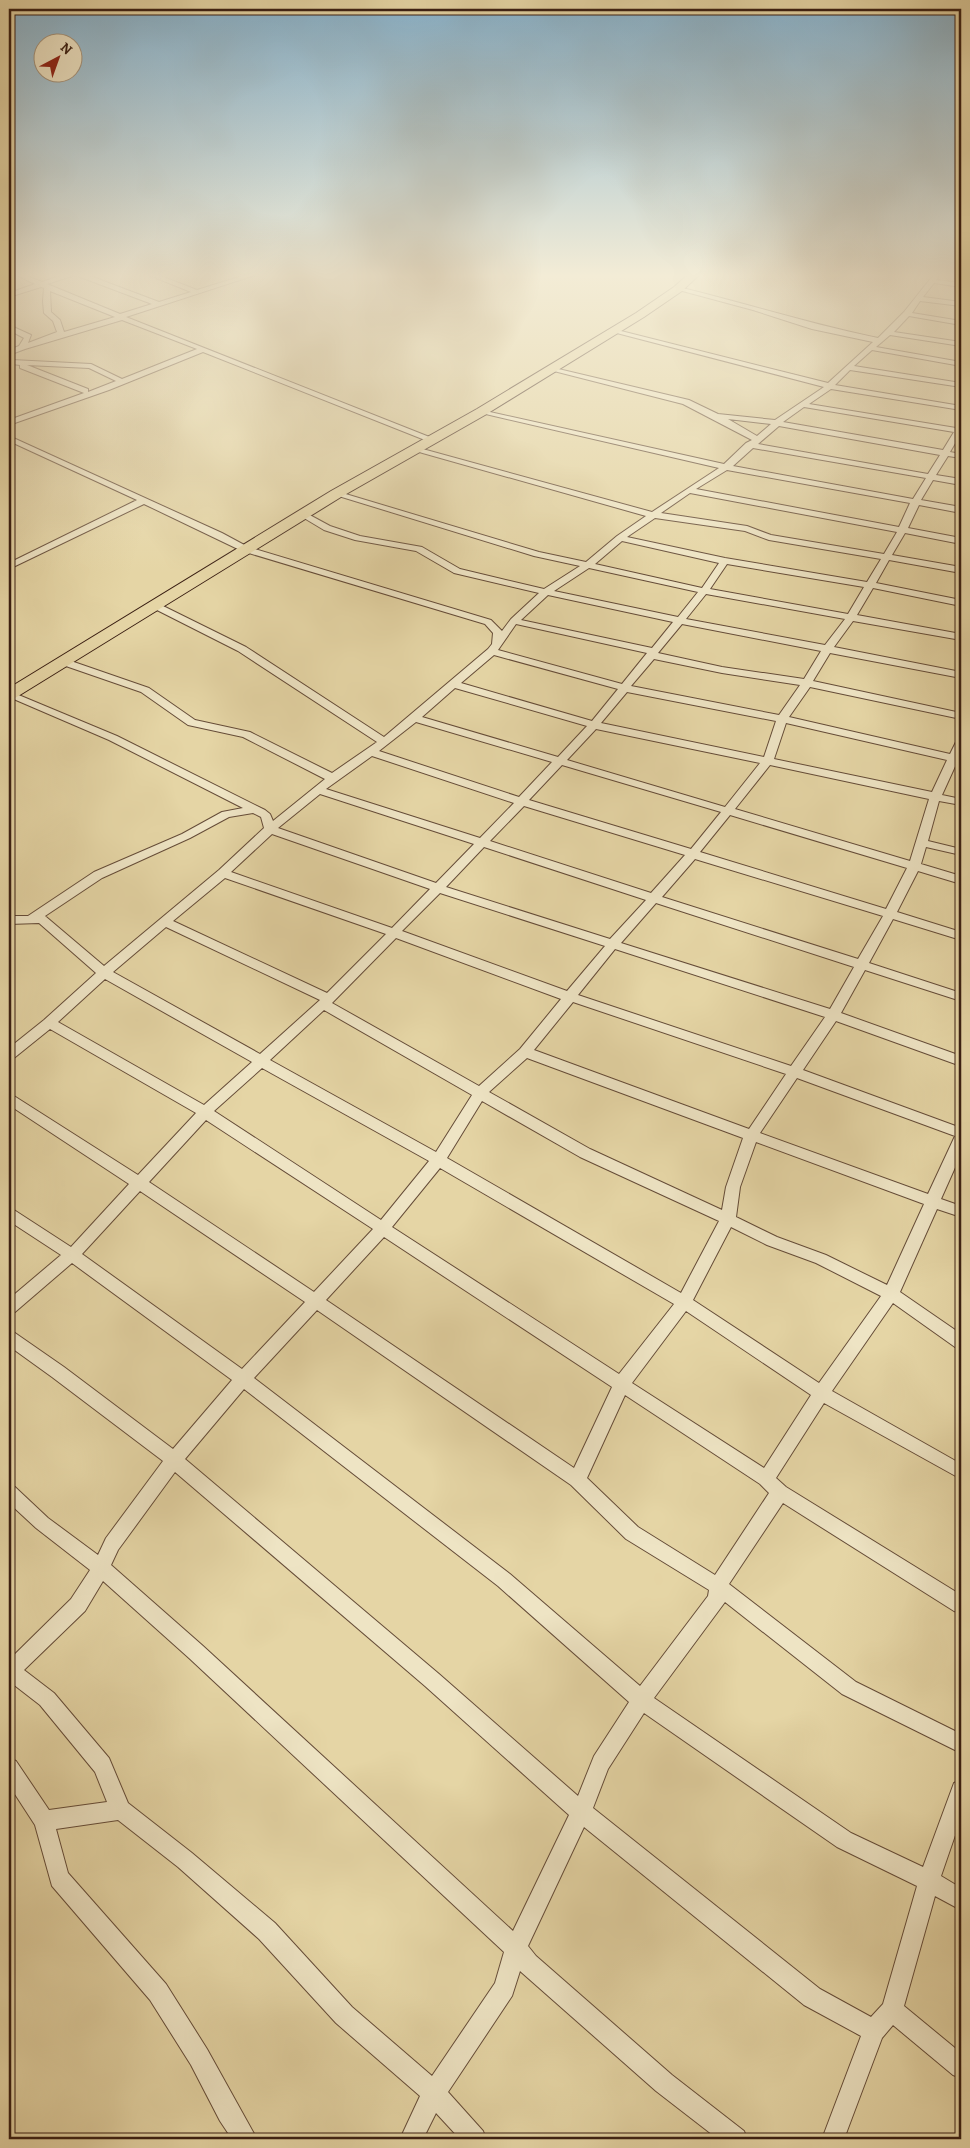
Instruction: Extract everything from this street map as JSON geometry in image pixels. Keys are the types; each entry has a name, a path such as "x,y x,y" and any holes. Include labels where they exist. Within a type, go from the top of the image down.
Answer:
{"main road":[{"path":"9,694 156,606 336,494 416,450 543,373"}],"street":[{"path":"42,373 85,391"},
{"path":"105,373 119,380"},
{"path":"9,423 143,373"},
{"path":"265,373 433,440"},
{"path":"567,373 686,402 716,416 753,442 961,482"},
{"path":"779,373 829,386 961,408"},
{"path":"9,1055 49,1023 104,973 223,873 270,829 333,778 371,752 454,684 494,648 514,621 546,592 588,565 620,538 688,490 726,466 776,423 829,386 842,373"},
{"path":"887,373 961,385"},
{"path":"475,2139 434,2093 344,2015 268,1931 185,1860 121,1810 102,1765 46,1699 9,1671 40,1644 78,1605 101,1568 112,1544 174,1460 315,1299 382,1229 438,1160 480,1093 525,1052 613,944 694,854 768,761 782,719 808,683 827,649 852,616 902,531 930,477 961,430 803,404"},
{"path":"481,412 726,466 915,503 961,510"},
{"path":"716,416 747,418 961,456"},
{"path":"9,438 219,535 245,549 488,622 498,632 494,648"},
{"path":"416,450 654,514 747,528 768,537 961,570"},
{"path":"688,490 961,541"},
{"path":"336,494 537,554 704,591 961,637"},
{"path":"9,566 142,500"},
{"path":"303,515 327,528 358,538 419,549 457,571 678,620 961,675"},
{"path":"620,538 724,561 870,585 961,603"},
{"path":"9,1308 72,1255 205,1112 326,1001 482,843 594,725 678,620 704,591 724,561"},
{"path":"156,606 242,649 383,741"},
{"path":"514,621 722,670 808,683 961,716"},
{"path":"494,648 625,688 782,719 956,759"},
{"path":"64,662 145,690 192,724 246,734 333,778"},
{"path":"454,684 594,725 961,802"},
{"path":"9,694 113,738 155,761 255,809 266,816 270,829"},
{"path":"414,718 961,880"},
{"path":"577,1480 622,1383 684,1302 728,1219 733,1188 751,1136 833,1015 890,914 914,866 935,797 956,759 961,742"},
{"path":"371,752 520,801 961,936"},
{"path":"318,790 961,997"},
{"path":"33,918 98,875 186,836 226,814 255,809"},
{"path":"270,829 437,888 833,1015 961,1061"},
{"path":"922,843 961,852"},
{"path":"223,873 395,932 570,997 794,1072 961,1133"},
{"path":"9,920 42,919 104,973 438,1160 684,1302 821,1393 961,1472"},
{"path":"165,922 326,1001 480,1093 586,1153 772,1241 821,1259 891,1294 961,1342"},
{"path":"49,1023 205,1112 382,1229 622,1383 773,1485 961,1605"},
{"path":"525,1052 961,1212"},
{"path":"9,1098 315,1299 577,1480 632,1533 718,1586 849,1688 961,1744"},
{"path":"411,2139 434,2093 504,1988 516,1948 581,1812 601,1763 641,1700 716,1599 718,1586 821,1393 891,1294 934,1202 961,1138"},
{"path":"9,1214 72,1255 243,1379 504,1580 641,1700 844,1840 929,1881 961,1900"},
{"path":"9,1338 58,1372 174,1460 432,1680 581,1812 812,1997 874,2031"},
{"path":"9,1492 42,1523 101,1568 196,1652 516,1948 528,1964 542,1977 664,2083 736,2139"},
{"path":"9,1768 44,1822 58,1879 158,1992 199,2057 228,2113 245,2139"},
{"path":"834,2139 874,2031 892,2010 929,1881 961,1790"},
{"path":"44,1822 121,1810"},
{"path":"892,2010 961,2067"}]}
